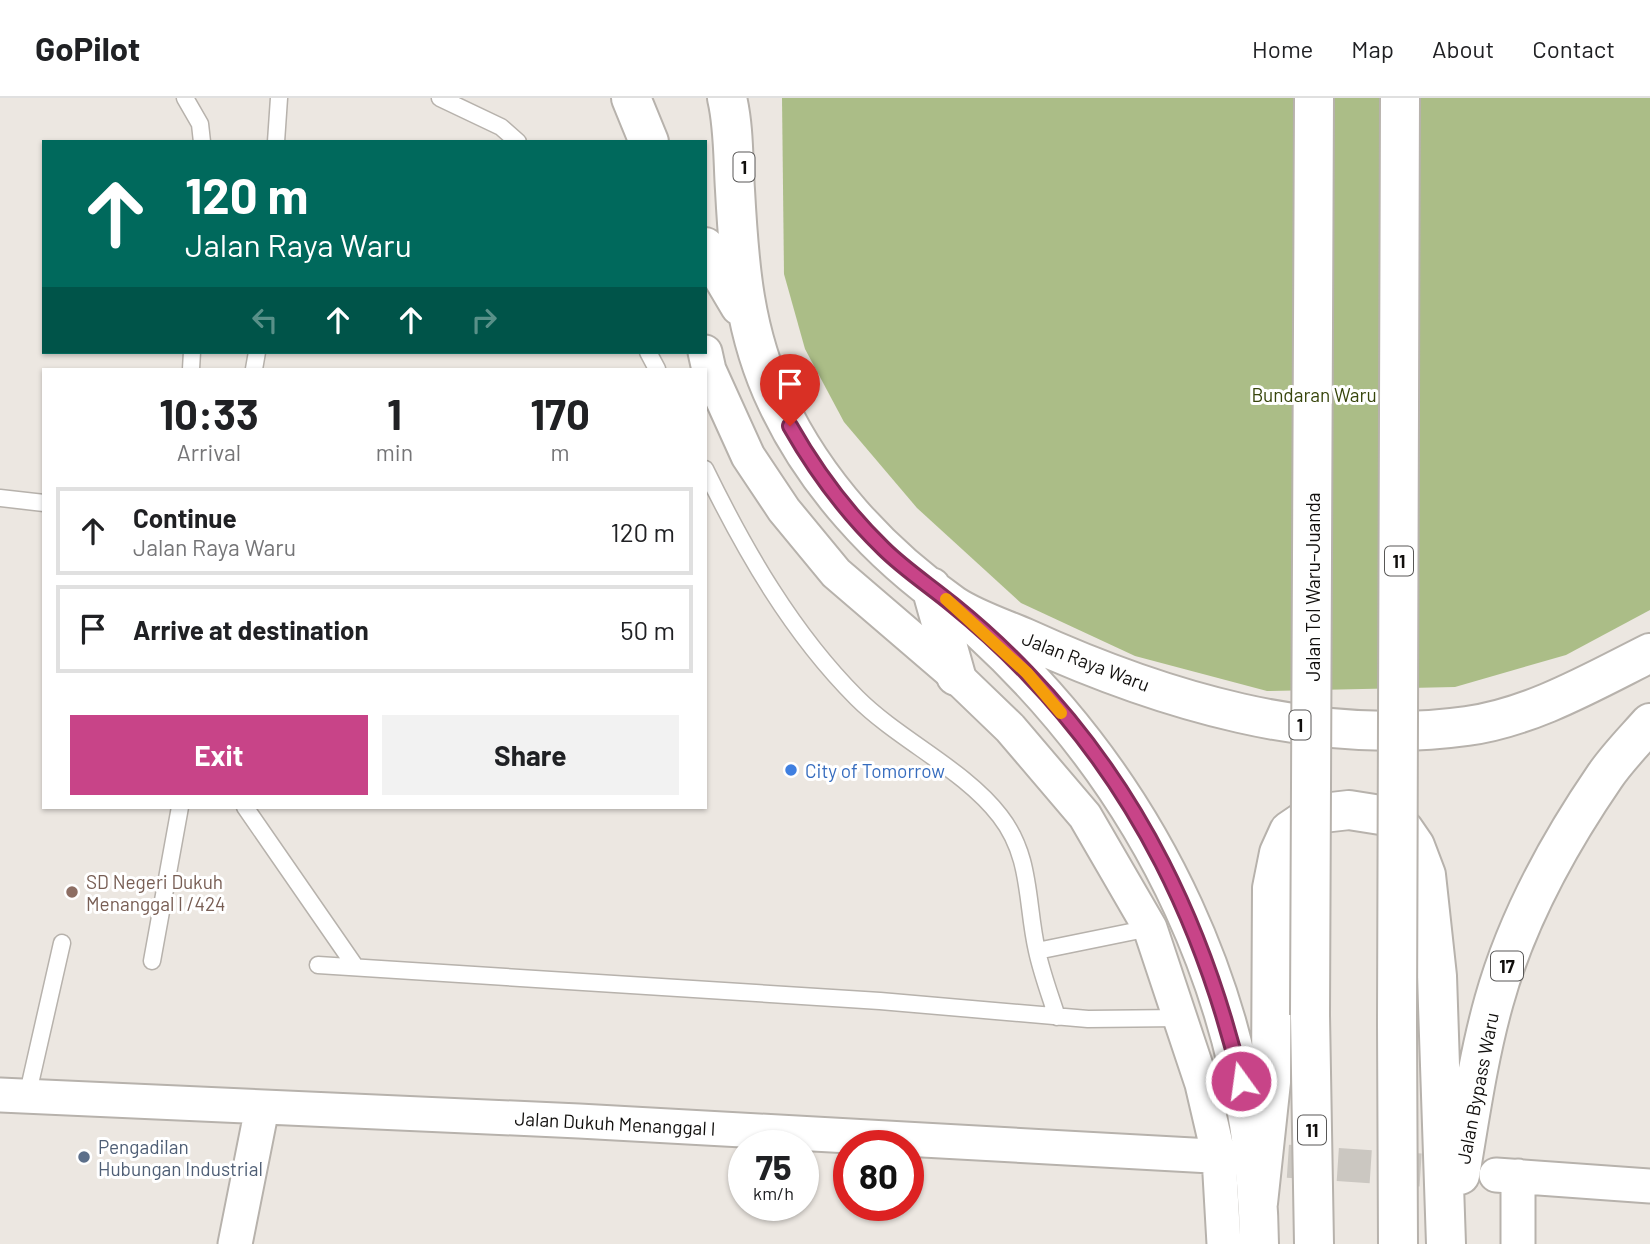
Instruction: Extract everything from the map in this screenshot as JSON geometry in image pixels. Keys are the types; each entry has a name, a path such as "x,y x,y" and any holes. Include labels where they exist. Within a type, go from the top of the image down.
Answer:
{"highway":[{"path":"631,98 648,140"},
{"name":"1","path":"721,241 727,98"},
{"name":"1","path":"721,241 751,98"},
{"name":"Jalan Tol Waru–Juanda","path":"1314,98 1310,1015 1314,1244"},
{"name":"11","path":"1398,1244 1400,98"},
{"name":"Jalan Raya Waru","path":"721,241 777,402 803,450 843,504 884,549 944,597 1048,649 1121,677 1276,722 1347,731 1412,732 1458,727 1523,713 1650,653"},
{"path":"944,597 956,676"},
{"path":"944,597 1027,673 1091,748 1145,830 1184,906 1224,1010 1247,1105 1258,1203 1259,1244"},
{"name":"Jalan Bypass Waru","path":"1448,1244 1478,1063 1495,998 1520,932 1562,845 1606,774 1650,723"},
{"path":"1258,1203 1271,1082 1272,888 1279,853 1289,831 1314,814 1349,810 1387,816 1404,830 1415,846 1426,876 1437,976 1448,1244"}],"street":[{"path":"705,354 709,370 748,456 784,509 836,573 956,676 1010,728 1084,816 1150,928 1224,1157 1224,1244"},
{"name":"Jalan Dukuh Menanggal I","path":"14,1096 607,1122 1224,1157"},
{"path":"234,1244 262,1108"},
{"path":"1518,1244 1507,1175 1650,1186"}],"lane":[{"path":"185,98 200,124 202,140"},
{"path":"276,140 279,98"},
{"path":"440,98 501,127 516,140"},
{"path":"707,473 769,587 821,657 856,698 892,730 971,787 1000,816 1023,856 1037,951 1057,1017"},
{"path":"0,498 42,503"},
{"path":"152,961 180,809"},
{"path":"246,809 355,966"},
{"path":"1037,951 1150,928"},
{"path":"14,1096 62,943"},
{"path":"318,965 880,1001 1057,1017 1181,1018"}],"green space":[{"name":"Bundaran Waru","path":"782,98 1650,98 1650,610 1566,655 1455,687 1267,691 1135,656 1021,603 917,508 844,422 805,349 784,274"}],"tunnel":[{"path":"1238,1158 1467,1173"}],"slow traffic":[{"path":"946,599 1027,673 1061,713"}],"place":[{"name":"City of Tomorrow","path":"791,770"},
{"name":"SD Negeri Dukuh Menanggal I /424","path":"72,892"},
{"name":"Pengadilan Hubungan Industrial","path":"84,1157"}],"route":[{"path":"790,426 803,450 843,504 884,549 956,607 1027,673 1091,748 1145,830 1190,918 1224,1010 1241,1081"}]}
